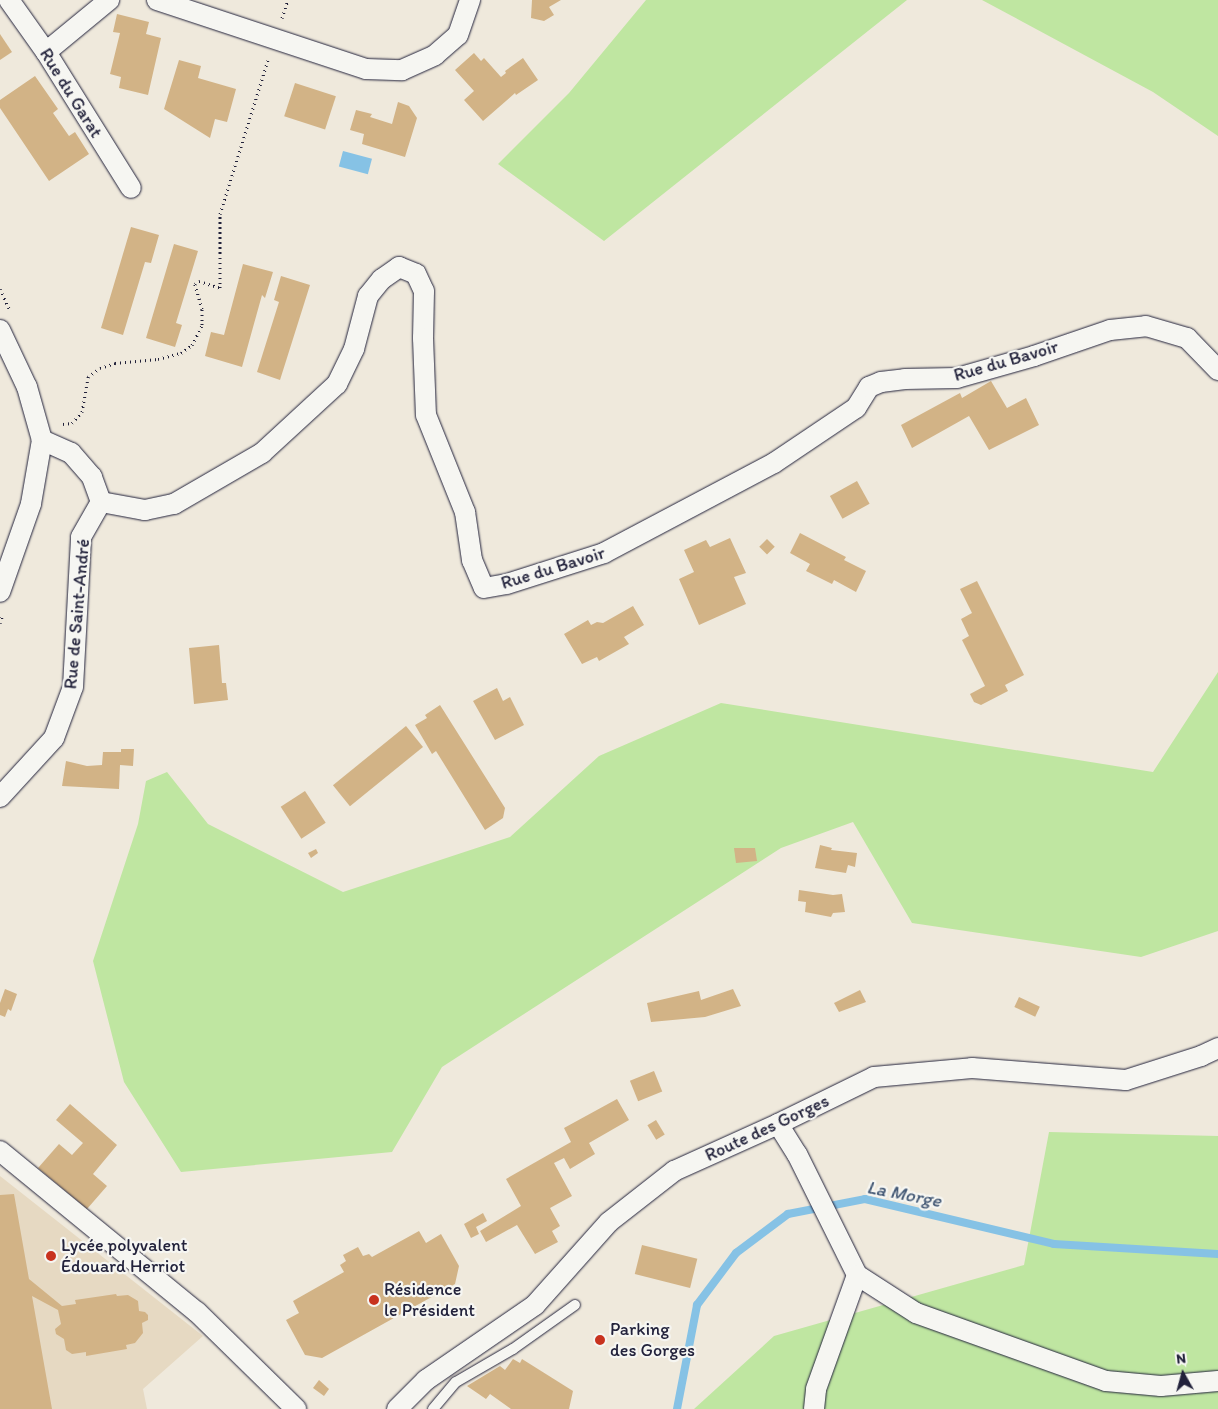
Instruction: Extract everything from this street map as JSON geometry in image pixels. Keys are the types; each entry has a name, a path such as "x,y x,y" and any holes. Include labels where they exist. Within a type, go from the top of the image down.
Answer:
{"street":[{"name":"Rue du Garat","path":"9,0 46,52 131,188"},
{"path":"46,52 109,0"},
{"path":"157,0 366,69 402,70 435,55 458,35 470,0"},
{"name":"Rue du Bavoir","path":"101,502 145,510 174,504 262,453 337,384 354,349 368,296 382,279 399,267 416,274 424,291 423,338 426,415 465,512 472,560 484,588 507,584 604,554 774,463 856,408 869,387 881,382 904,379 958,378 1034,356 1110,330 1146,326 1186,338 1218,370"},
{"path":"0,330 28,387 42,440 31,504 0,592"},
{"path":"42,440 71,453 92,477 101,502"},
{"name":"Rue de Saint-André","path":"0,797 54,738 73,687 81,537 101,502"},
{"name":"Route des Gorges","path":"397,1409 426,1380 535,1305 609,1222 674,1171 778,1124 874,1076 972,1068 1126,1080 1201,1056 1218,1048"},
{"path":"778,1124 798,1154 848,1253 857,1275 916,1313 1106,1381 1161,1386 1218,1381"},
{"path":"0,1151 197,1312 296,1409"},
{"path":"814,1409 816,1389 857,1275"}],"lane":[{"path":"433,1409 456,1382 513,1349 575,1305"}],"path":[{"path":"59,424 72,423 82,412 88,377 100,368 115,363 158,359 181,353 192,345 202,325 202,309 195,284 199,281 220,288 220,214 288,0"},
{"path":"0,289 10,312"}],"shaded area":[{"name":"Lycée polyvalent Édouard Herriot","path":"0,1176 203,1336 143,1389 147,1409 0,1409"}],"green space":[{"path":"646,0 907,0 604,241 498,164 569,93"},
{"path":"982,0 1218,0 1218,136 1153,92"},
{"path":"1218,672 1218,931 1141,957 912,923 853,822 781,848 442,1067 392,1152 181,1172 124,1082 93,961 138,824 146,781 167,772 208,824 343,892 510,837 599,756 721,703 1153,772"},
{"path":"1049,1132 1218,1136 1218,1409 694,1409 774,1336 1024,1265"}],"water":[{"path":"343,151 372,159 368,174 339,166"}],"building":[{"path":"532,0 561,0 549,7 554,15 544,21 531,18"},
{"path":"117,14 149,22 146,34 161,38 148,95 119,88 121,77 110,74 120,33 113,32"},
{"path":"0,34 12,52 0,60"},
{"path":"474,53 481,61 484,58 501,77 506,73 505,71 523,58 538,80 516,95 515,93 483,121 464,100 474,91 455,70"},
{"path":"179,60 201,66 198,78 236,89 227,122 215,119 210,138 164,109"},
{"path":"35,76 58,109 53,113 69,136 75,132 89,154 49,181 0,108 0,100"},
{"path":"295,83 336,96 325,130 284,116"},
{"path":"398,102 409,106 417,118 405,157 362,144 364,134 350,130 356,110 372,114 370,117 392,124"},
{"path":"131,227 159,235 151,263 145,262 123,335 101,328"},
{"path":"174,244 198,251 176,323 182,325 175,347 146,338"},
{"path":"243,264 273,272 265,298 262,295 242,367 205,356 211,332 224,335"},
{"path":"281,276 310,285 280,380 257,372 279,302 274,300"},
{"path":"991,381 1007,408 1026,398 1039,425 989,450 969,416 912,448 901,425 960,393 962,398"},
{"path":"857,481 870,504 842,519 830,496"},
{"path":"800,533 846,557 844,560 866,571 856,592 834,580 832,584 806,571 810,564 790,553"},
{"path":"730,538 746,573 734,577 746,604 699,625 679,579 694,572 684,550 706,540 710,547"},
{"path":"767,539 775,547 767,555 759,547"},
{"path":"977,581 1024,675 1005,685 1008,691 981,705 974,702 970,694 985,686 962,640 969,636 961,619 972,613 960,589"},
{"path":"633,606 644,625 624,637 629,644 599,661 597,657 582,664 564,634 588,620 591,625 597,622 603,623"},
{"path":"219,645 222,683 226,683 228,700 194,704 189,648"},
{"path":"497,688 503,701 510,697 524,725 495,740 473,701"},
{"path":"440,705 505,808 503,818 485,830 436,751 432,754 415,725 427,718 425,715"},
{"path":"406,726 423,747 350,806 333,785"},
{"path":"121,749 134,749 133,766 120,765 119,789 62,786 66,761 87,766 102,765 103,752 121,752"},
{"path":"305,791 326,823 301,839 281,807"},
{"path":"820,845 832,848 831,850 857,853 855,867 848,865 846,873 815,868"},
{"path":"734,848 755,848 757,861 736,863"},
{"path":"316,849 318,853 311,858 308,853"},
{"path":"799,890 833,895 842,894 845,912 833,913 831,917 805,912 806,902 798,901"},
{"path":"5,989 17,994 11,1011 8,1009 5,1017 0,1015 0,1003"},
{"path":"733,989 741,1006 705,1017 651,1022 647,1003 699,991 701,1000"},
{"path":"860,990 866,1002 839,1012 834,1003"},
{"path":"1019,997 1040,1007 1035,1017 1014,1007"},
{"path":"654,1071 662,1091 638,1101 630,1081"},
{"path":"617,1099 629,1120 589,1143 595,1154 570,1169 564,1158 554,1163 572,1196 550,1208 560,1226 552,1231 558,1242 535,1254 517,1225 486,1242 480,1231 521,1206 506,1179 571,1142 564,1128"},
{"path":"70,1104 117,1145 93,1174 107,1186 87,1209 38,1168 59,1144 72,1155 83,1143 56,1120"},
{"path":"656,1120 665,1135 656,1140 647,1125"},
{"path":"14,1194 29,1279 62,1306 76,1304 75,1300 116,1294 117,1296 128,1295 138,1301 139,1311 145,1312 148,1315 148,1320 142,1323 143,1333 135,1343 126,1345 127,1349 86,1356 86,1352 72,1354 66,1350 64,1339 56,1334 55,1329 61,1324 58,1310 32,1296 52,1409 0,1409 0,1195"},
{"path":"483,1213 487,1221 476,1227 479,1234 471,1238 464,1224"},
{"name":"Résidence le Président","path":"419,1231 426,1243 441,1234 459,1266 455,1284 322,1358 305,1355 286,1320 299,1313 293,1301 344,1272 340,1265 346,1261 343,1255 358,1247 363,1256 369,1254 372,1257"},
{"path":"642,1245 697,1259 690,1288 635,1274"},
{"path":"513,1359 520,1363 522,1359 573,1391 569,1409 511,1409 490,1394 486,1399 467,1386 500,1366 505,1370"},
{"path":"319,1380 329,1389 324,1396 313,1388"}],"waterway":[{"name":"La Morge","path":"677,1409 697,1305 736,1253 788,1214 865,1199 1054,1244 1218,1254"}],"place":[{"name":"Lycée polyvalent Édouard Herriot","path":"51,1256"},
{"name":"Résidence le Président","path":"374,1300"},
{"name":"Parking des Gorges","path":"600,1340"}]}
